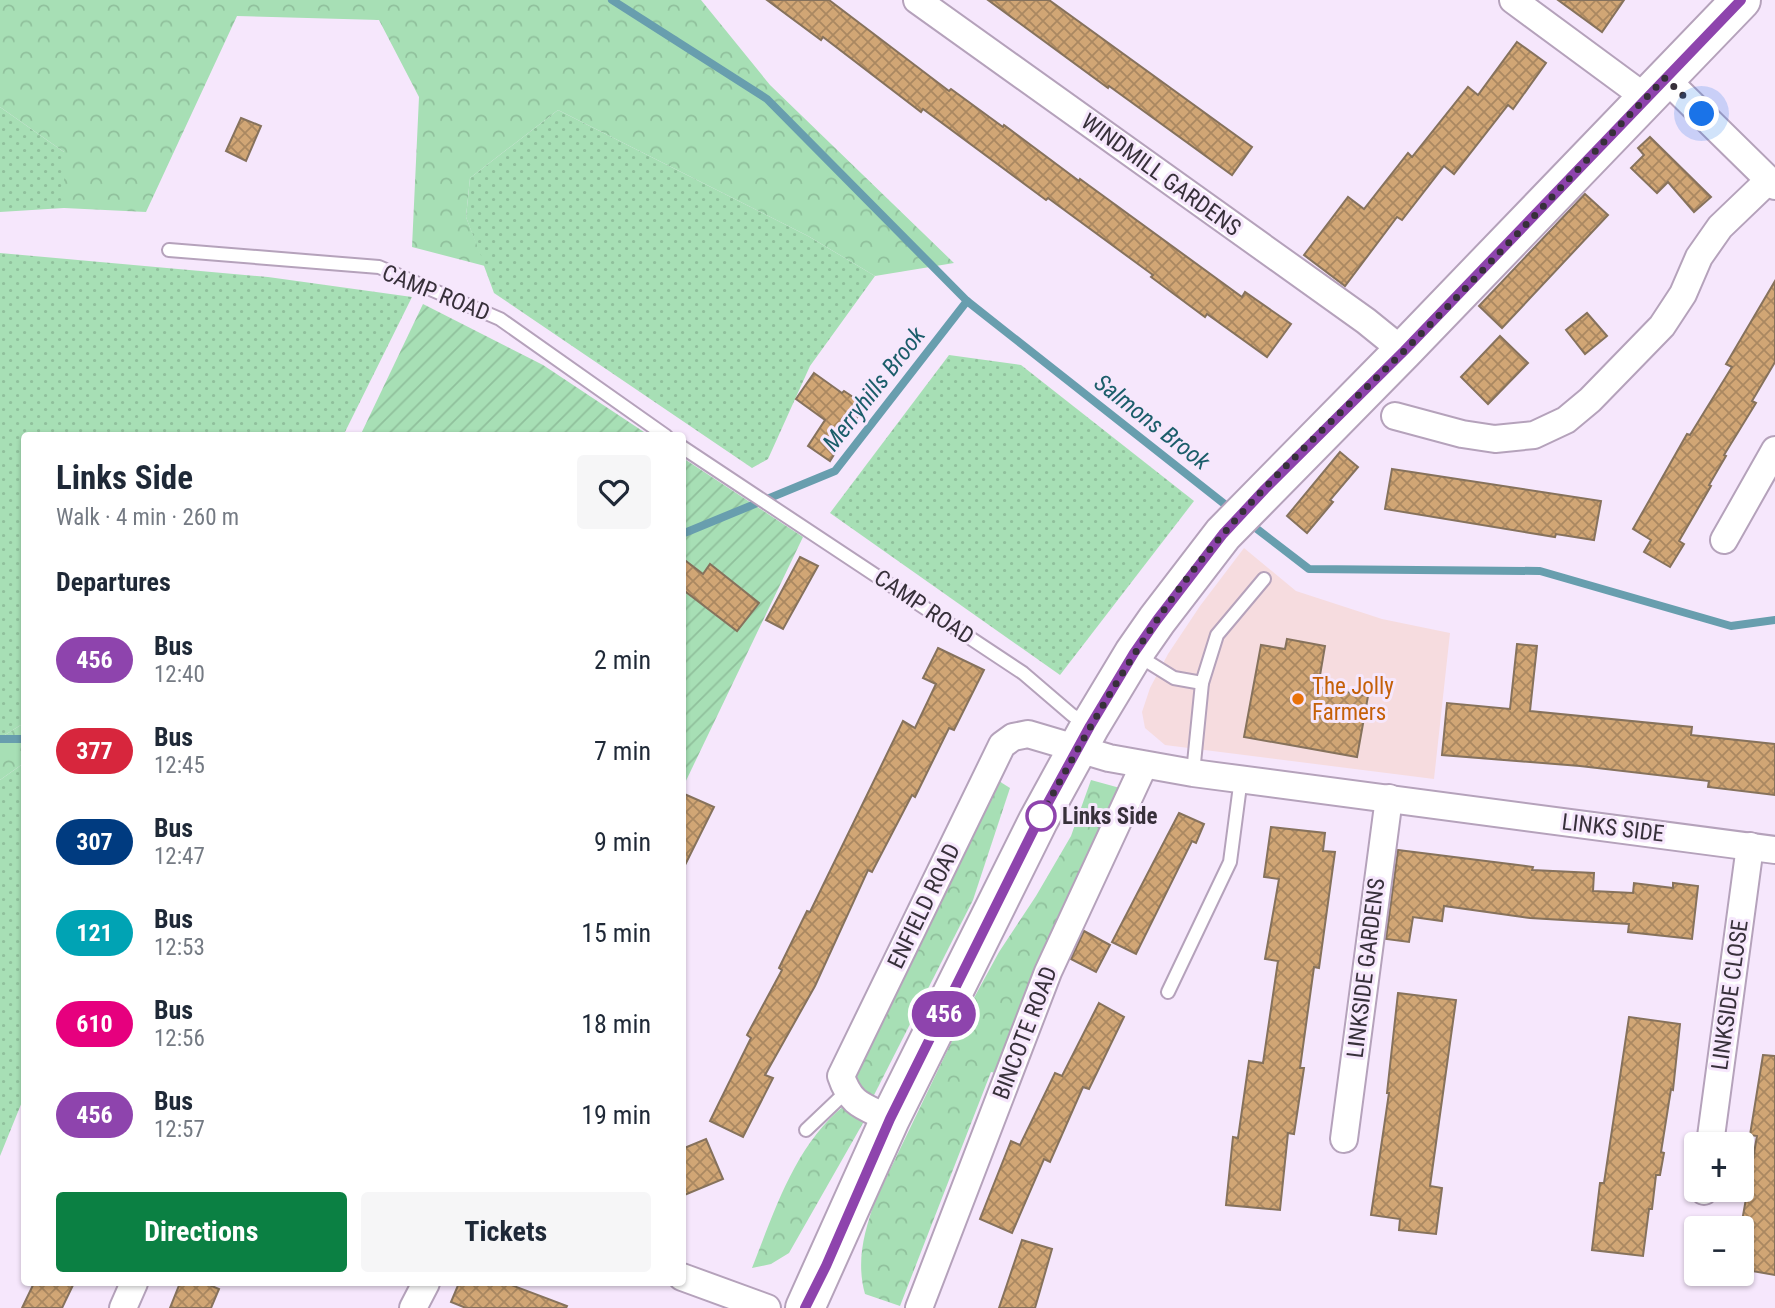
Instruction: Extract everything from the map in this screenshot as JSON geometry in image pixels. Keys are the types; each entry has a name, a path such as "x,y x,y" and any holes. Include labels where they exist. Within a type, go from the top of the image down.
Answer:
{"main road":[{"path":"805,1308 890,1119 1038,821 1134,653 1223,534 1404,351 1741,0"}],"street":[{"name":"WINDMILL GARDENS","path":"918,0 1404,351"},
{"path":"1395,416 1462,434 1495,439 1534,435 1566,421 1662,326 1683,294 1699,257 1713,237 1772,183 1656,88 1513,0"},
{"path":"1724,540 1775,450"},
{"name":"ENFIELD ROAD","path":"846,1092 841,1076 1002,746 1013,737 1028,734 1052,740 1084,738"},
{"name":"LINKS SIDE","path":"1084,738 1144,765 1193,773 1763,848"},
{"name":"BINCOTE ROAD","path":"919,1308 1048,972 1144,765"},
{"name":"LINKSIDE GARDENS","path":"1344,1139 1389,798"},
{"name":"LINKSIDE CLOSE","path":"1712,1132 1763,848"},
{"path":"846,1092 855,1102 890,1119"},
{"path":"686,1279 767,1308"},
{"path":"122,1308 133,1286"},
{"path":"413,1308 424,1286"}],"lane":[{"name":"CAMP ROAD","path":"169,250 379,268 500,319 660,432"},
{"name":"CAMP ROAD","path":"686,450 1023,673 1072,715 1084,738"},
{"path":"1193,773 1202,683 1217,635 1264,579"},
{"path":"1134,653 1174,678 1202,683"},
{"path":"1168,992 1230,862 1241,778"},
{"path":"806,1130 846,1092"}],"shaded area":[{"path":"1244,548 1296,591 1382,619 1450,633 1434,779 1165,745 1145,728 1142,712 1150,688 1168,654"}],"green space":[{"path":"0,0 701,0 770,85 954,263 875,276 808,236 558,110 470,178 466,217 485,266 412,247 419,97 379,20 237,16 146,212 64,208 64,152 0,107"},
{"path":"0,107 64,152 64,208 0,212"},
{"path":"558,110 808,236 875,276 810,366 768,459 752,468 494,293 466,217 470,178"},
{"path":"0,253 268,277 412,297 345,432 21,432 21,725 0,738"},
{"path":"423,304 543,365 644,432 362,432"},
{"path":"949,355 1021,365 1194,501 1060,675 830,513"},
{"path":"686,460 803,537 686,781"},
{"path":"21,725 21,765 0,780 0,738"},
{"path":"21,765 21,1104 0,1156 0,780"},
{"path":"994,778 1010,788 973,900 871,1101 852,1083"},
{"path":"1091,780 1120,788 1088,854 1001,1074 991,1072 900,1306 865,1294 861,1270 862,1247 875,1201 963,1018 999,952 1071,836"},
{"path":"845,1105 867,1116 789,1253 771,1264 752,1268 788,1180 813,1139"}],"building":[{"path":"767,0 829,0 949,91 951,89 1003,127 1004,125 1242,297 1245,292 1291,324 1267,357 1207,314 1205,317 1048,198 1046,200 923,109 921,112 823,37 821,40"},
{"path":"988,0 1049,0 1252,147 1232,175"},
{"path":"1558,0 1624,0 1602,32"},
{"path":"1517,42 1546,63 1513,109 1508,105 1454,174 1444,166 1402,220 1397,217 1345,286 1304,255 1348,197 1364,209 1408,153 1412,157 1468,87 1478,95"},
{"path":"241,118 261,126 246,161 226,151"},
{"path":"1650,137 1711,197 1694,212 1668,182 1657,193 1631,168 1644,155 1638,148"},
{"path":"1585,194 1608,215 1502,328 1479,306"},
{"path":"1775,281 1775,362 1752,401 1756,403 1724,455 1726,456 1709,485 1711,486 1679,541 1684,544 1670,567 1644,552 1651,540 1633,529 1687,434 1690,435 1732,367 1726,364"},
{"path":"1587,313 1607,336 1585,354 1566,330"},
{"path":"1500,336 1528,363 1488,404 1461,377"},
{"path":"814,373 865,405 830,461 808,446 825,420 796,399"},
{"path":"1340,452 1358,467 1307,533 1287,516"},
{"path":"1392,469 1601,501 1594,540 1556,534 1555,537 1385,509"},
{"path":"800,557 818,566 783,629 766,620"},
{"path":"686,561 703,574 710,564 759,603 737,631 686,592"},
{"path":"1287,639 1325,646 1318,687 1368,696 1357,757 1244,737 1261,645 1285,649"},
{"path":"1517,644 1537,646 1530,711 1692,727 1691,735 1775,744 1775,795 1708,787 1709,781 1580,766 1442,755 1447,703 1510,709"},
{"path":"938,648 984,670 954,730 949,728 915,797 912,795 872,872 868,870 815,986 765,1075 773,1078 743,1137 710,1121 751,1038 747,1035 782,970 779,968 807,911 810,912 903,721 915,728 936,684 923,678"},
{"path":"686,795 714,807 686,863"},
{"path":"1179,813 1204,824 1196,843 1192,841 1136,954 1112,942"},
{"path":"1271,827 1325,833 1323,851 1335,852 1319,968 1314,967 1294,1134 1288,1133 1280,1210 1226,1205 1233,1137 1238,1138 1249,1061 1263,1063 1278,961 1265,959 1279,879 1264,877"},
{"path":"1398,850 1533,867 1532,870 1594,873 1593,891 1633,893 1634,883 1673,888 1673,883 1698,886 1692,939 1628,932 1629,924 1530,918 1444,906 1442,921 1413,917 1409,942 1386,939"},
{"path":"1084,931 1110,945 1096,972 1071,959"},
{"path":"1398,993 1456,1000 1430,1186 1442,1188 1436,1234 1399,1230 1400,1219 1371,1215 1389,1093"},
{"path":"1099,1003 1124,1017 1089,1089 1083,1087 1050,1162 1044,1159 1012,1233 980,1219 1011,1141 1020,1145 1055,1073 1062,1076"},
{"path":"1629,1017 1680,1024 1673,1090 1671,1089 1661,1152 1664,1153 1660,1175 1656,1175 1652,1209 1649,1209 1643,1256 1592,1250 1600,1183 1604,1183"},
{"path":"1763,1055 1775,1056 1775,1275 1754,1271 1754,1216 1743,1216 1745,1202 1754,1202 1754,1153 1757,1136 1750,1132"},
{"path":"706,1139 723,1179 686,1194 686,1147"},
{"path":"1022,1240 1052,1249 1035,1308 999,1308"},
{"path":"33,1286 73,1286 62,1308 22,1308"},
{"path":"179,1286 212,1286 219,1289 211,1308 170,1308"},
{"path":"458,1286 514,1286 567,1306 466,1308 451,1302"}],"waterway":[{"name":"Salmons Brook","path":"612,0 767,99 967,301 1232,510"},
{"name":"Merryhills Brook","path":"686,532 835,471 967,301"},
{"name":"Salmons Brook","path":"1248,522 1309,569 1540,571 1731,626 1775,620"},
{"name":"Merryhills Brook","path":"0,739 21,739"}],"bus line":[{"name":"456","path":"805,1308 890,1119 946,1011 1038,821 1090,726 1157,620 1223,534 1265,489 1404,351 1741,0"}],"place":[{"name":"The Jolly Farmers","path":"1298,699"},
{"name":"Links Side","path":"1041,816"}],"route":[{"path":"1041,816 1038,821 1134,653 1223,534 1265,489 1404,351 1665,78 1702,114"}]}
